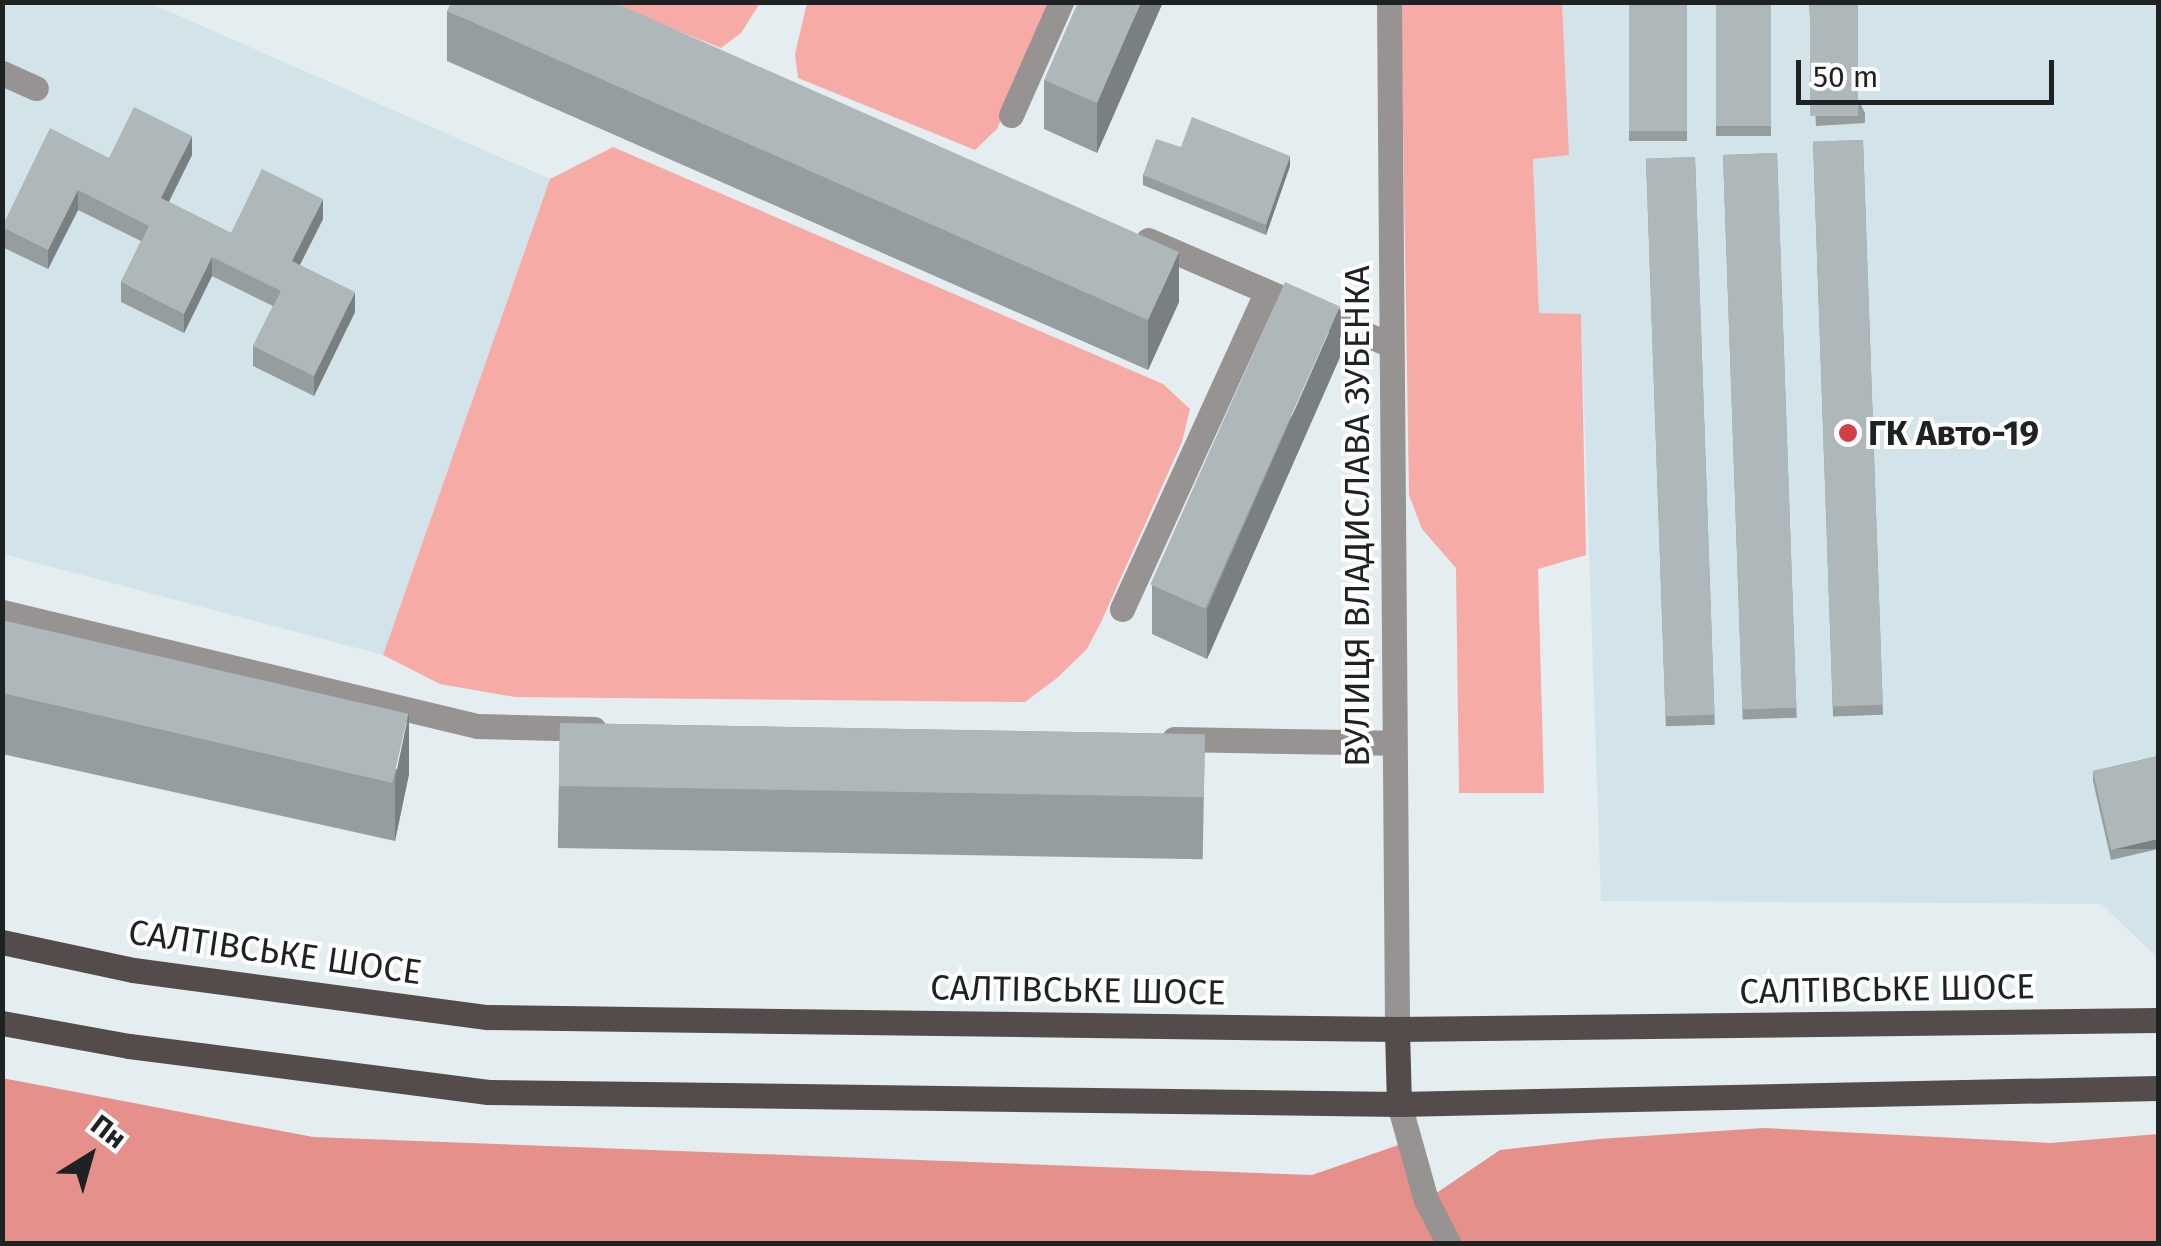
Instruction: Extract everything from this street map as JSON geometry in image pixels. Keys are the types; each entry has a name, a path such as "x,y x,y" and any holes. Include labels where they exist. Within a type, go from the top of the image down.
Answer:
{"main road":[{"name":"САЛТІВСЬКЕ ШОСЕ","path":"2,942 133,970 488,1018 1397,1029 2158,1020"},
{"path":"2,1022 129,1046 488,1092 1399,1104 2158,1088"},
{"path":"1397,1029 1399,1104"}],"street":[{"path":"1011,115 1060,2"},
{"name":"ВУЛИЦЯ ВЛАДИСЛАВА ЗУБЕНКА","path":"1389,2 1397,1029"},
{"path":"2,72 36,88"},
{"path":"1122,228 1391,345"},
{"path":"1122,609 1266,292"},
{"path":"2,612 477,726 614,729"},
{"path":"1142,738 1394,743"},
{"path":"1399,1104 1426,1200 1449,1244"}],"shaded area":[{"path":"2,3 150,3 550,179 383,655 3,554"},
{"path":"608,3 760,3 741,33 721,48"},
{"path":"807,3 1051,3 997,129 975,150 798,78 795,54"},
{"path":"1401,3 1562,3 1569,155 1533,159 1539,313 1581,314 1586,555 1538,569 1544,793 1459,793 1456,568 1422,529 1409,495"},
{"path":"1562,3 2158,3 2158,958 2101,904 1601,901 1581,315 1539,313 1533,158 1568,154"},
{"path":"613,147 1163,384 1190,409 1182,442 1101,622 1087,649 1057,678 1025,702 515,697 440,684 383,655 550,179"},
{"path":"2,1078 313,1137 1312,1175 1407,1142 1426,1200 1500,1150 1599,1139 1764,1128 2051,1143 2158,1134 2158,1243 3,1243"}],"building":[{"path":"451,2 613,2 1179,252 1148,320 447,11"},
{"path":"1078,2 1141,2 1097,103 1044,80"},
{"path":"1629,2 1687,2 1687,131 1629,131"},
{"path":"1716,2 1771,2 1771,126 1716,126"},
{"path":"1810,2 1858,2 1858,116 1810,116"},
{"path":"134,107 192,136 161,198 231,233 262,169 323,199 292,261 355,292 314,376 253,346 281,291 212,257 184,314 121,282 149,226 78,190 48,250 2,227 50,128 109,158"},
{"path":"1192,117 1290,156 1266,225 1143,175 1156,139 1181,147"},
{"name":"ГК Авто-19","path":"1863,140 1883,705 1833,706 1813,142"},
{"path":"1777,153 1796,708 1742,710 1723,155"},
{"path":"1695,157 1714,715 1666,716 1646,159"},
{"path":"1285,282 1340,306 1205,609 1150,584"},
{"path":"2,620 408,714 392,783 2,693"},
{"path":"560,723 1205,734 1204,797 559,786"},
{"path":"2158,756 2158,839 2111,850 2093,771"}],"place":[{"name":"ГК Авто-19","path":"1848,433"}]}
